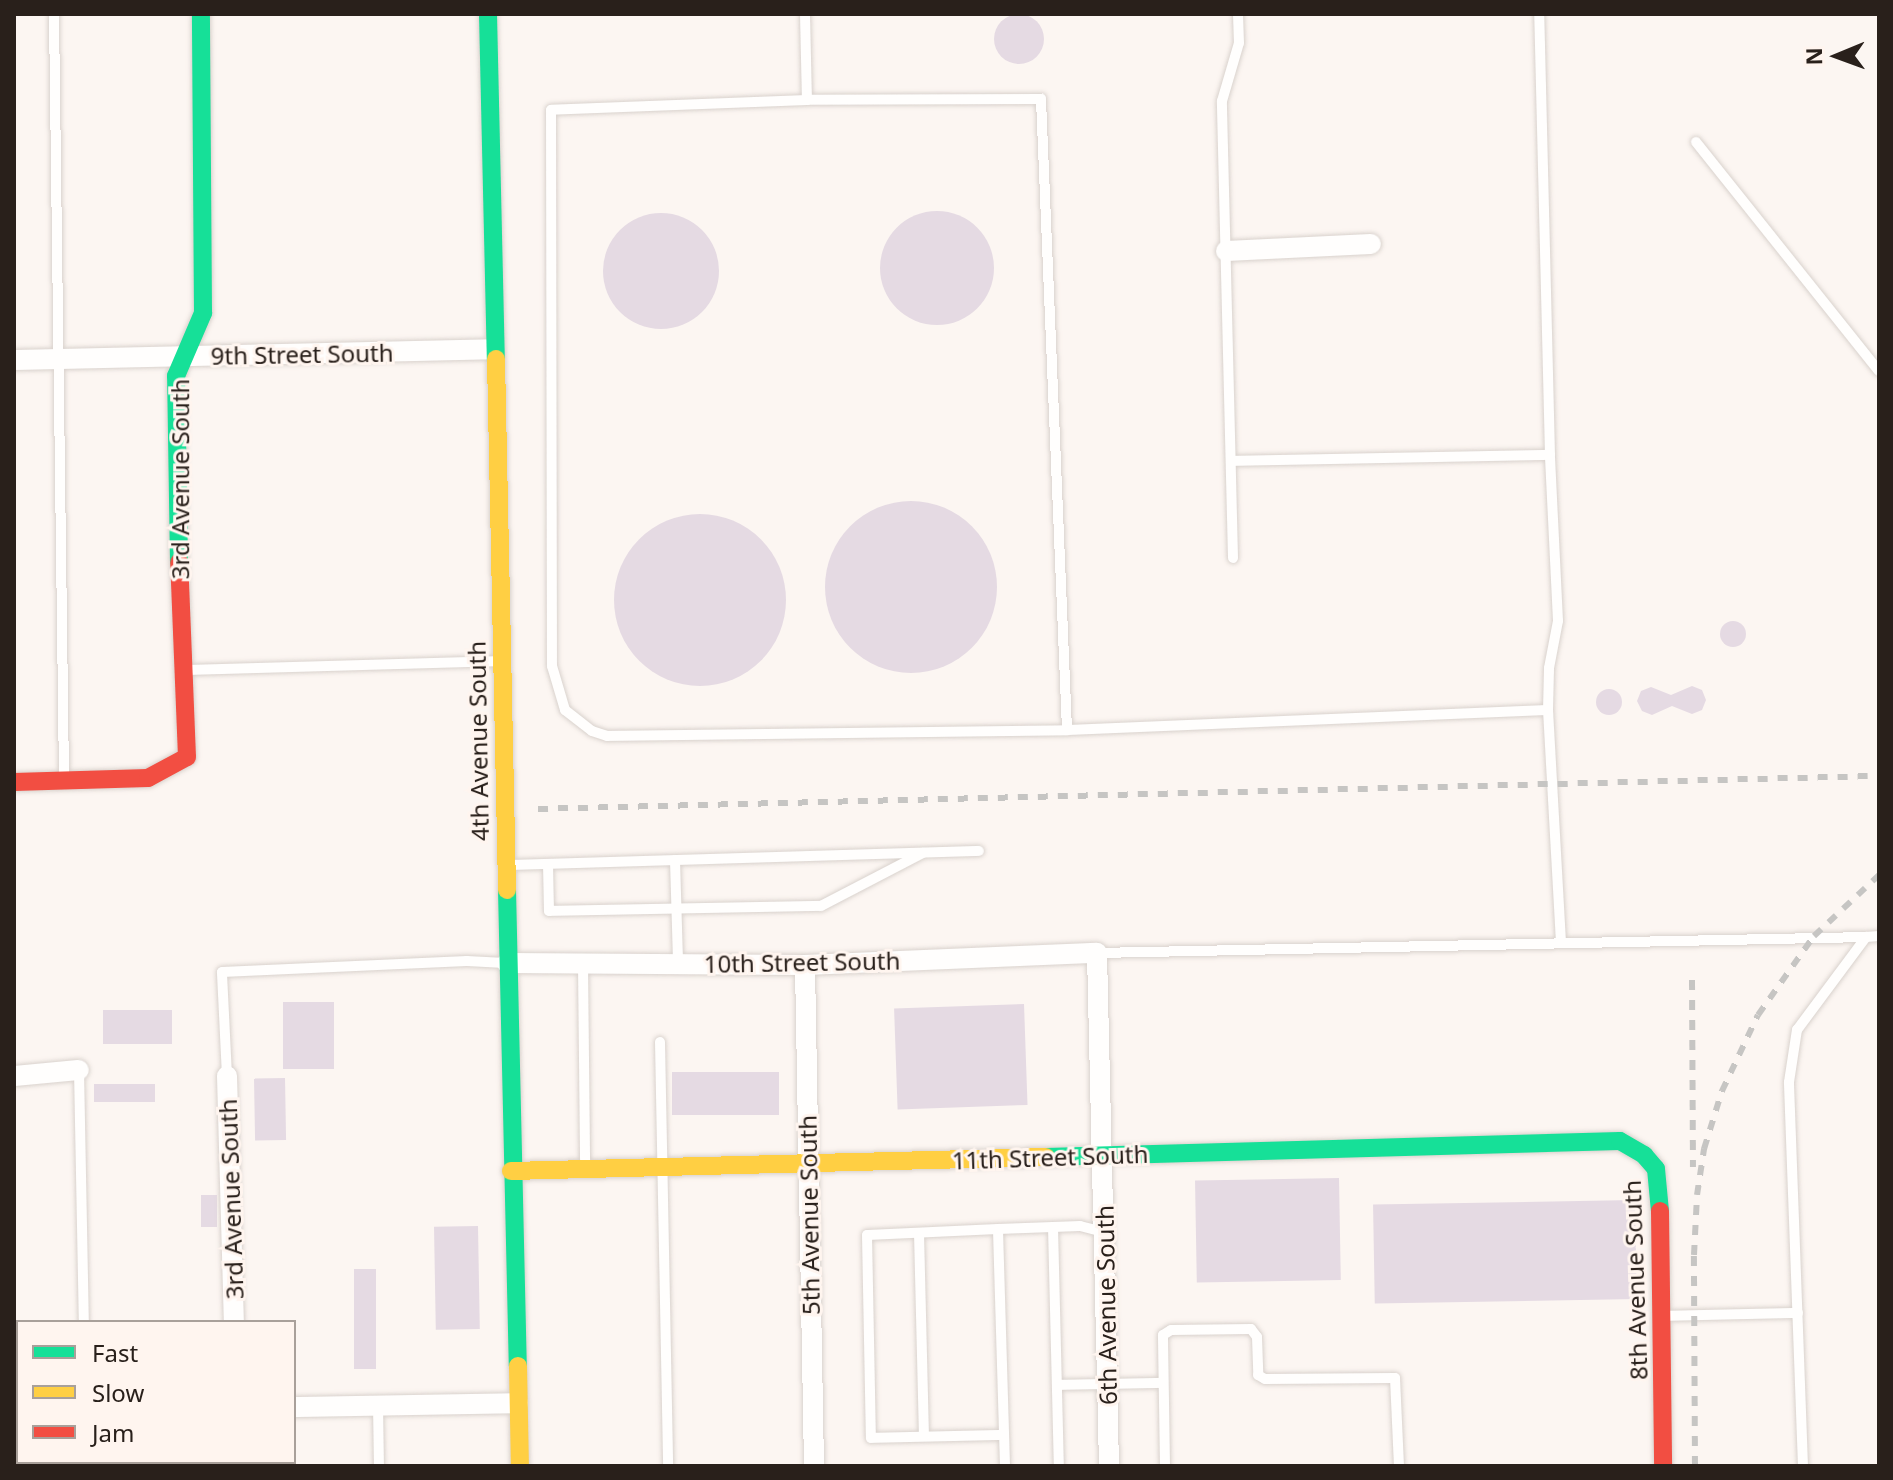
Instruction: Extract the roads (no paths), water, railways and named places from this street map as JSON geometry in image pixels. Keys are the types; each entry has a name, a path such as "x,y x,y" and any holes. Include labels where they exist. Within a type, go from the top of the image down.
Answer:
{"street":[{"name":"3rd Avenue South","path":"64,781 148,778 187,757 181,671 176,376 203,313 201,14"},
{"name":"4th Avenue South","path":"488,14 511,1171 520,1466"},
{"path":"1226,251 1371,244"},
{"name":"9th Street South","path":"14,360 494,349"},
{"path":"14,782 64,781"},
{"name":"10th Street South","path":"507,963 805,965 1097,953"},
{"name":"6th Avenue South","path":"1097,953 1109,1466"},
{"name":"5th Avenue South","path":"805,965 814,1466"},
{"path":"14,1076 79,1070"},
{"name":"3rd Avenue South","path":"227,1076 234,1320"},
{"name":"8th Avenue South","path":"1589,1142 1620,1141 1644,1155 1656,1169 1660,1200 1663,1466"},
{"name":"11th Street South","path":"511,1171 1589,1142"},
{"path":"296,1407 518,1403"}],"lane":[{"path":"54,14 64,781"},
{"path":"805,14 807,100"},
{"path":"1233,558 1222,101 1239,43 1238,14"},
{"path":"1539,14 1550,455 1558,621 1549,668 1548,710 1561,941"},
{"path":"1067,730 1041,99 807,100 551,110 552,666 565,710 592,731 607,736 1067,730 1548,710"},
{"path":"1696,142 1879,371"},
{"path":"1231,461 1550,455"},
{"path":"181,671 501,661"},
{"path":"505,865 979,851"},
{"path":"548,864 549,911 821,906 925,852"},
{"path":"675,860 678,964"},
{"path":"1097,953 1879,936"},
{"path":"1803,1466 1789,1082 1797,1030 1866,937"},
{"path":"227,1076 222,972 467,961 507,963"},
{"path":"583,964 585,1169"},
{"path":"660,1042 668,1466"},
{"path":"79,1070 84,1320"},
{"path":"1004,1435 871,1438 867,1235 1080,1226 1104,1232"},
{"path":"1053,1227 1059,1466"},
{"path":"998,1229 1005,1466"},
{"path":"919,1233 924,1436"},
{"path":"1662,1316 1798,1313"},
{"path":"1165,1466 1161,1338 1171,1330 1251,1329 1257,1337 1258,1375 1265,1379 1390,1376 1397,1381 1399,1466"},
{"path":"1057,1385 1163,1383"},
{"path":"378,1405 379,1466"}],"railway":[{"path":"538,809 1879,776"},
{"path":"1695,1466 1694,1255 1697,1195 1704,1149 1722,1091 1758,1015 1814,936 1879,875"},
{"path":"1692,980 1693,1167"}]}
